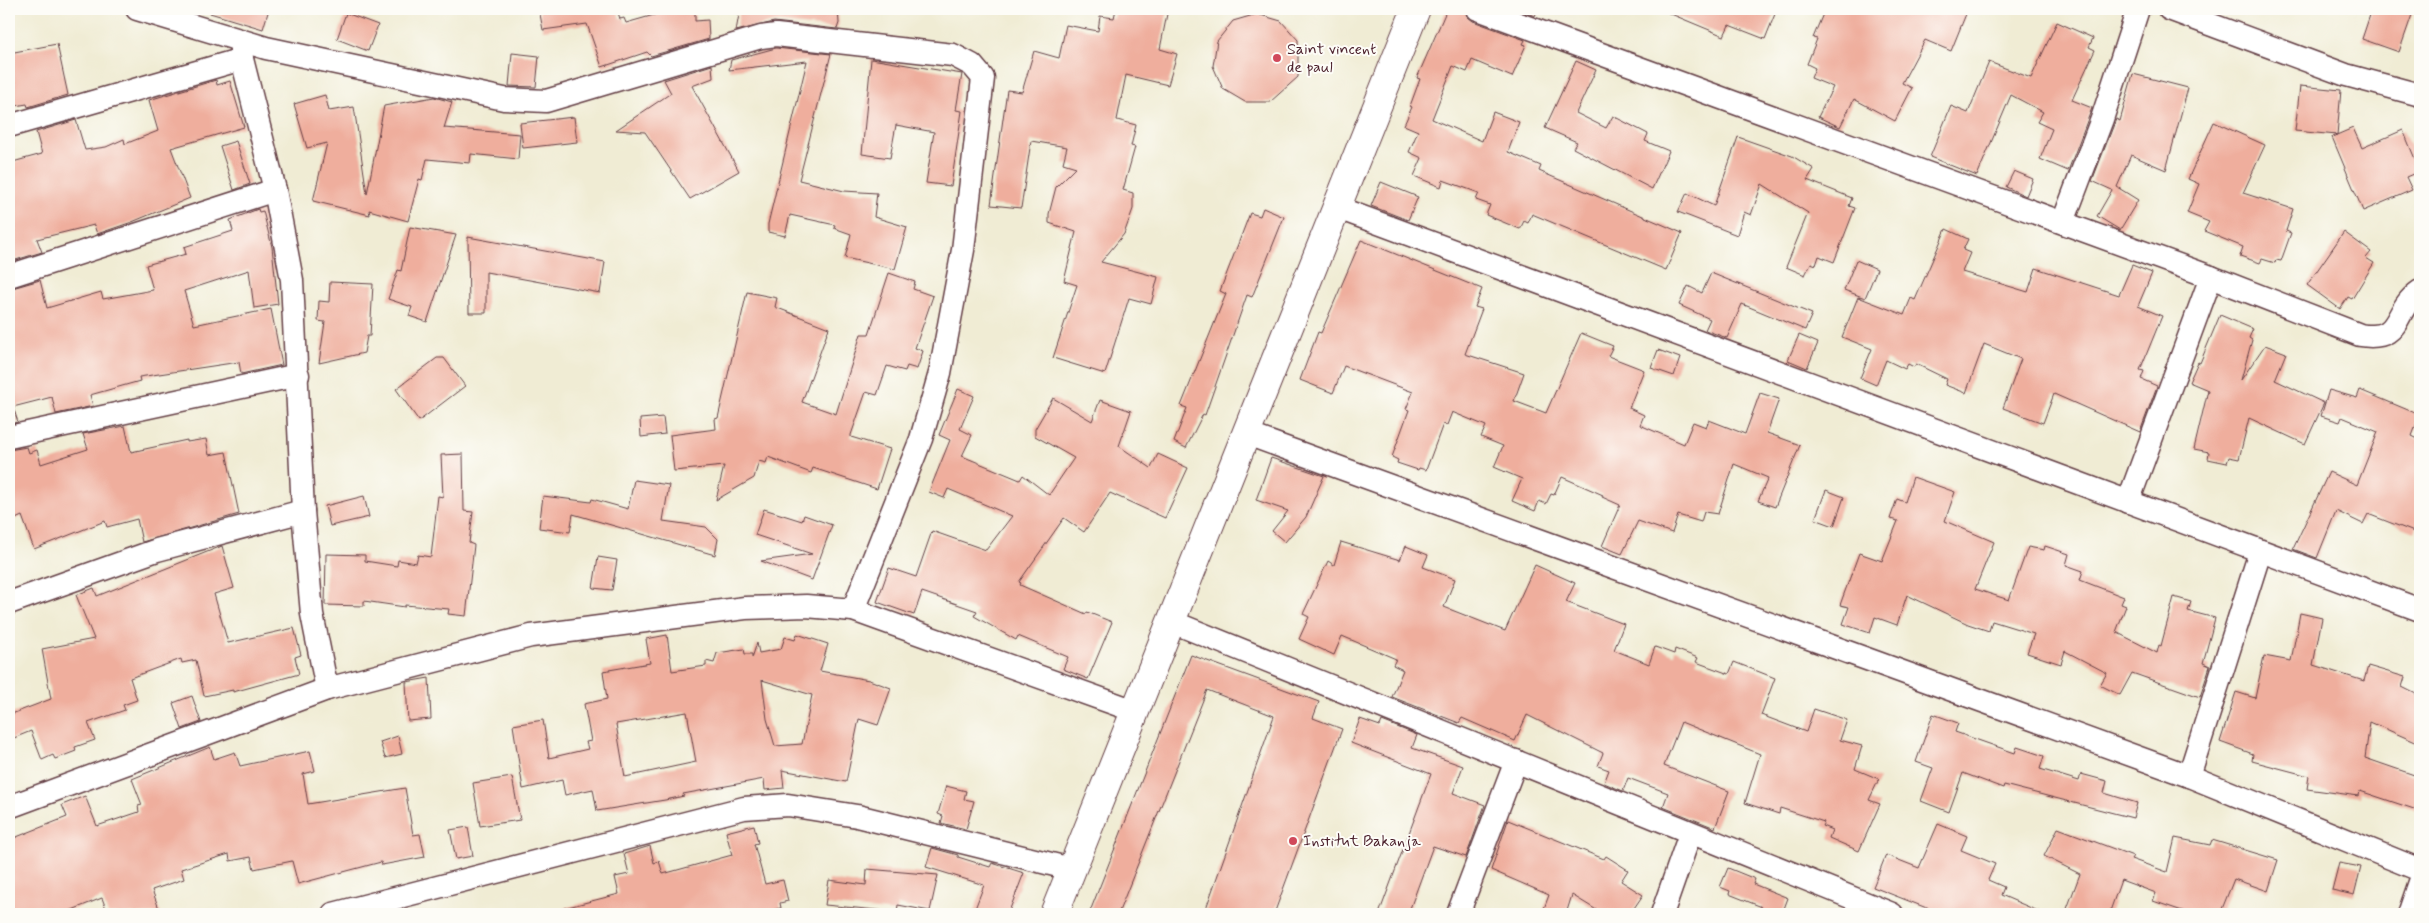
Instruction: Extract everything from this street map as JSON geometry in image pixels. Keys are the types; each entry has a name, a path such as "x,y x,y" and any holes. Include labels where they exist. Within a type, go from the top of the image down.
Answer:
{"main road":[{"path":"1054,914 1416,9"}],"street":[{"path":"138,9 241,49"},
{"path":"1478,9 2063,222 2211,277 2360,336 2372,337 2386,334 2394,328 2403,307 2417,300"},
{"path":"2063,222 2102,119 2138,9"},
{"path":"2169,9 2346,75 2420,95"},
{"path":"9,126 241,49 266,48 463,91 526,102 546,101 761,37 776,35 953,55 972,65 983,78 963,250 940,373 918,447 853,610"},
{"path":"241,49 275,190 292,280 303,511 312,614 327,689"},
{"path":"9,276 275,190"},
{"path":"1338,208 2420,610"},
{"path":"2128,502 2211,277"},
{"path":"9,437 298,375"},
{"path":"1247,434 2189,776 2420,870"},
{"path":"9,603 157,550 303,511"},
{"path":"2189,776 2260,552"},
{"path":"9,807 327,689 531,636 745,608 806,606 853,610 1136,711"},
{"path":"1170,621 1516,760 1690,834 1891,914"},
{"path":"1458,914 1516,760"},
{"path":"333,914 744,808 779,806 857,816 1071,869"},
{"path":"1662,914 1690,834"},
{"path":"2409,914 2420,882"}],"building":[{"path":"211,9 269,9 263,29 210,13"},
{"path":"539,9 617,9 620,19 624,18 626,23 675,9 695,9 695,21 708,20 709,39 651,56 647,52 602,67 587,24 543,30"},
{"path":"740,9 838,9 839,23 837,29 774,22 736,31"},
{"path":"1116,9 1168,9 1160,49 1177,54 1168,85 1126,75 1117,120 1136,125 1131,146 1135,147 1123,190 1133,193 1133,209 1124,234 1101,262 1158,277 1151,304 1129,298 1105,374 1053,358 1077,285 1064,281 1076,232 1049,223 1049,214 1056,187 1076,167 1063,163 1067,147 1031,141 1021,208 991,205 1007,90 1022,92 1034,51 1059,58 1066,25 1098,31 1100,16 1114,18"},
{"path":"1447,9 1465,9 1468,17 1473,21 1525,40 1523,44 1526,45 1512,77 1472,60 1467,72 1453,66 1432,119 1482,141 1493,112 1519,122 1508,152 1541,166 1539,171 1682,233 1666,270 1532,214 1528,223 1524,221 1520,229 1486,215 1490,205 1476,200 1479,193 1443,180 1441,187 1414,176 1422,158 1409,152 1418,131 1404,125 1412,107 1410,106 1420,79 1417,78"},
{"path":"1516,9 1538,9 1535,16"},
{"path":"1659,9 1777,9 1765,39 1729,25 1724,36"},
{"path":"1825,9 1968,9 1951,51 1925,40 1902,83 1912,88 1895,121 1854,99 1840,127 1818,117 1833,87 1811,78 1815,68 1807,64 1817,39 1813,38"},
{"path":"2372,9 2414,9 2399,52 2362,39"},
{"path":"346,13 378,25 368,51 337,39"},
{"path":"1257,14 1281,21 1298,40 1298,77 1270,102 1245,102 1223,89 1213,66 1217,41 1233,21"},
{"path":"2057,22 2093,38 2089,47 2095,50 2072,100 2092,108 2068,171 2040,159 2052,129 2037,122 2043,112 2011,95 1977,176 1930,157 1951,106 1968,113 1989,62 2031,78"},
{"path":"57,44 68,95 28,107 27,104 9,107 9,53"},
{"path":"776,48 831,54 799,180 844,191 877,193 874,217 907,227 895,269 845,258 851,234 834,228 835,225 790,215 785,236 768,232 768,224 807,61 729,70 731,60"},
{"path":"512,53 539,56 536,87 509,86"},
{"path":"871,59 962,74 956,110 962,111 951,186 926,183 934,132 896,125 890,158 862,154"},
{"path":"1576,61 1596,70 1576,113 1606,128 1613,116 1648,134 1645,141 1669,151 1652,189 1573,148 1577,142 1545,128"},
{"path":"712,65 713,78 692,86 739,171 690,199 645,132 616,130 671,93 664,80"},
{"path":"2133,74 2188,88 2166,170 2131,155 2117,187 2138,200 2120,230 2097,216 2112,190 2092,181 2116,119 2120,121"},
{"path":"216,80 217,85 230,81 244,127 171,148 190,198 97,234 94,225 37,239 42,252 9,262 9,163 42,154 36,132 76,120 85,150 106,147 124,139 125,144 158,131 149,100"},
{"path":"2300,86 2341,90 2337,135 2295,131"},
{"path":"325,95 329,111 354,107 367,194 384,106 434,97 452,102 444,128 520,134 518,159 471,154 470,163 427,159 422,180 419,179 408,221 369,210 370,215 313,201 327,143 307,148 294,104"},
{"path":"574,117 577,142 523,148 520,123"},
{"path":"2214,122 2265,145 2243,193 2293,209 2286,231 2291,233 2281,261 2276,260 2275,263 2262,259 2260,263 2240,256 2243,247 2204,231 2209,222 2187,213 2199,184 2188,179"},
{"path":"2353,128 2362,148 2403,130 2420,171 2406,177 2412,190 2363,211 2332,137"},
{"path":"1738,137 1792,156 1814,169 1807,180 1852,198 1849,206 1855,208 1834,262 1819,256 1816,265 1811,263 1805,275 1786,267 1808,213 1762,184 1751,215 1744,212 1737,235 1678,212 1687,193 1714,206"},
{"path":"236,141 250,184 234,190 220,146"},
{"path":"2014,171 2033,179 2026,196 2006,187"},
{"path":"1381,182 1418,197 1408,220 1371,206"},
{"path":"1263,208 1284,217 1252,297 1247,295 1205,415 1203,414 1186,448 1174,442 1187,408 1181,406 1226,294 1220,291 1250,213 1260,216"},
{"path":"258,209 259,212 263,211 272,247 278,304 254,308 249,270 184,291 194,325 271,309 282,365 241,374 239,362 139,377 140,381 90,395 93,406 56,414 52,397 13,407 18,422 9,424 9,289 40,280 47,308 101,292 103,299 153,290 146,265 186,254 184,247 233,231 230,220"},
{"path":"410,227 456,235 427,322 409,316 412,307 388,299 398,270 401,271"},
{"path":"1946,229 1968,239 1963,250 1970,253 1962,272 2028,292 2036,268 2119,295 2132,265 2152,273 2138,306 2162,316 2140,370 2144,371 2141,379 2157,386 2140,432 2054,394 2043,423 2003,408 2021,359 1984,344 1966,393 1945,385 1947,379 1916,364 1914,367 1908,364 1905,369 1886,360 1876,385 1860,378 1872,349 1842,337 1858,297 1904,315 1911,298 1915,300"},
{"path":"2344,232 2371,252 2366,258 2374,263 2352,299 2348,297 2340,309 2307,285"},
{"path":"468,237 605,262 600,293 486,272 486,313 469,313"},
{"path":"1361,240 1482,289 1475,307 1482,309 1465,354 1524,373 1514,401 1546,413 1581,333 1613,346 1608,356 1644,370 1629,408 1644,415 1640,425 1684,444 1693,422 1706,427 1709,420 1745,434 1760,393 1779,399 1767,433 1800,445 1775,507 1758,501 1768,478 1734,464 1718,514 1704,512 1701,522 1678,515 1672,533 1638,521 1622,554 1602,546 1620,505 1602,497 1603,495 1562,477 1554,495 1551,494 1546,504 1539,501 1535,511 1512,501 1522,479 1494,467 1503,446 1481,437 1486,426 1452,412 1447,425 1443,424 1426,470 1419,468 1418,470 1397,463 1398,460 1392,457 1409,410 1406,409 1413,392 1344,366 1333,393 1300,380 1318,332 1321,333"},
{"path":"1856,260 1877,269 1865,298 1844,290"},
{"path":"889,273 915,282 913,289 933,296 915,348 923,351 917,369 907,366 905,371 887,366 877,395 866,392 851,435 851,437 890,449 877,489 813,468 811,473 768,457 766,463 759,461 754,478 716,500 724,466 674,471 670,435 716,429 715,419 718,418 747,292 777,298 775,307 829,328 802,402 836,414 861,334 869,334"},
{"path":"1711,273 1812,314 1805,330 1742,304 1727,338 1705,330 1710,319 1679,305 1688,286 1702,293"},
{"path":"330,282 373,284 370,336 367,336 364,353 319,363 325,322 318,321 319,301 329,302"},
{"path":"2220,315 2253,329 2249,338 2252,340 2241,380 2265,345 2286,353 2275,380 2324,403 2305,444 2249,418 2239,459 2229,457 2227,463 2208,459 2209,452 2194,449 2208,390 2189,382 2198,362 2200,363"},
{"path":"1799,335 1818,343 1807,368 1788,360"},
{"path":"1658,350 1680,358 1674,376 1651,368"},
{"path":"437,358 444,358 465,386 419,421 396,389"},
{"path":"958,389 974,396 960,429 972,435 962,456 1020,480 1023,475 1049,495 1074,458 1035,436 1035,429 1053,398 1092,421 1100,400 1131,411 1119,446 1151,468 1158,454 1188,468 1165,518 1110,493 1084,532 1064,518 1019,582 1021,583 1020,585 1086,614 1087,612 1112,622 1088,679 1063,669 1068,657 1018,636 1016,640 974,616 977,611 922,592 914,615 877,602 889,568 916,577 932,531 986,550 1012,516 948,489 944,498 929,492 950,440 939,435"},
{"path":"2329,390 2357,398 2360,390 2420,415 2412,436 2420,440 2420,517 2414,532 2368,514 2363,524 2336,511 2317,558 2293,549 2329,472 2357,485 2378,432 2342,417 2340,422 2321,416"},
{"path":"663,417 665,434 641,437 640,419"},
{"path":"125,426 131,452 187,440 187,442 206,439 209,455 226,452 239,514 142,542 137,519 107,527 105,521 34,549 22,516 9,522 9,450 27,447 29,453 37,450 41,464 88,449 83,434"},
{"path":"463,454 464,511 473,512 469,543 474,545 466,616 448,614 449,609 405,605 405,607 364,601 364,606 325,605 326,554 365,555 365,561 397,566 398,560 416,563 418,555 431,557 438,496 443,497 441,455"},
{"path":"1271,458 1324,476 1306,517 1285,542 1272,531 1288,511 1256,500"},
{"path":"1913,477 1955,492 1945,521 1994,542 1975,589 2009,600 2028,547 2044,550 2045,546 2069,554 2066,565 2083,571 2080,580 2124,597 2121,604 2126,606 2116,632 2157,653 2159,645 2161,646 2174,597 2191,602 2188,611 2215,618 2203,663 2210,666 2200,697 2132,673 2120,695 2100,685 2107,673 2065,651 2061,664 2027,653 2034,634 1992,621 1989,631 1968,624 1907,595 1897,625 1875,617 1870,633 1843,624 1849,607 1840,605 1859,553 1882,561 1898,521 1890,519 1897,499 1905,502"},
{"path":"634,480 669,485 663,521 706,527 718,539 715,555 573,514 570,532 539,528 543,496 591,502 592,499 628,509"},
{"path":"1826,490 1844,497 1834,526 1815,519"},
{"path":"364,496 369,517 330,526 325,506"},
{"path":"764,509 802,521 804,515 832,525 812,580 761,561 812,554 755,535"},
{"path":"1341,542 1400,560 1406,546 1428,555 1423,567 1455,579 1444,607 1505,631 1535,565 1575,583 1566,602 1624,624 1614,650 1649,664 1655,647 1674,654 1675,649 1698,658 1696,662 1729,674 1734,662 1775,678 1761,715 1806,732 1814,709 1847,720 1840,740 1862,746 1855,769 1879,779 1869,800 1880,804 1859,851 1829,838 1832,830 1822,826 1824,822 1780,808 1779,814 1745,803 1760,754 1681,722 1664,766 1729,791 1715,828 1663,807 1668,793 1628,778 1623,791 1604,783 1609,770 1598,766 1603,753 1527,715 1515,741 1462,718 1459,723 1392,697 1403,670 1393,665 1396,659 1342,636 1334,655 1299,639 1309,617 1303,614 1328,561 1334,565"},
{"path":"222,546 234,588 214,594 228,643 294,628 301,655 295,657 299,674 233,692 233,690 204,696 196,660 182,663 181,659 130,678 137,700 123,705 125,710 88,723 95,740 75,747 76,751 55,759 53,755 42,760 31,731 9,740 9,715 51,699 42,649 94,639 76,595 94,588 97,596"},
{"path":"598,557 617,560 612,590 593,588"},
{"path":"2300,613 2322,618 2313,665 2364,681 2368,666 2405,677 2402,687 2420,696 2420,744 2370,722 2365,758 2420,777 2420,811 2360,791 2359,796 2307,789 2309,776 2252,761 2253,754 2220,742 2236,692 2255,698 2264,656 2291,661"},
{"path":"797,634 828,644 820,671 869,680 891,688 878,725 859,719 846,782 782,770 784,788 765,790 764,779 683,794 684,796 665,800 597,811 593,789 565,795 562,780 523,789 513,725 543,720 549,758 588,749 586,742 591,741 584,704 607,699 603,671 650,663 646,639 667,635 672,671 706,666 706,661 714,663 717,653 744,649 745,654 752,654 752,658 757,643 759,653 781,649 785,637 795,640","holes":["762,680 812,695 802,744 775,746 767,719","687,712 696,762 625,777 616,724"]},
{"path":"1191,655 1319,702 1313,718 1342,729 1274,914 1204,914 1274,716 1207,690 1118,914 1089,914"},
{"path":"429,678 431,719 408,721 406,682"},
{"path":"192,696 201,722 182,729 173,703"},
{"path":"1933,714 1958,723 1955,732 2015,753 2017,747 2044,756 2040,769 2079,781 2081,774 2107,781 2104,793 2137,803 2133,818 2004,785 2003,788 1963,773 1949,812 1921,801 1933,768 1916,762"},
{"path":"1360,719 1380,726 1382,721 1417,735 1412,748 1463,766 1453,793 1485,805 1466,857 1433,846 1408,914 1379,914 1431,774 1351,743"},
{"path":"398,736 402,754 385,758 380,742"},
{"path":"210,747 214,759 235,752 240,766 310,751 315,771 303,774 308,804 405,788 413,835 420,834 425,857 382,865 381,862 298,884 292,861 254,869 251,857 230,861 229,854 181,869 184,879 152,890 161,914 108,914 102,898 62,914 9,914 9,840 67,817 62,805 85,796 97,826 139,812 138,806 142,805 132,779"},
{"path":"512,777 520,820 480,826 473,783"},
{"path":"946,786 966,791 964,799 974,801 966,829 941,823 943,816 938,814"},
{"path":"1508,820 1604,859 1606,856 1628,870 1621,881 1643,895 1630,914 1603,914 1572,895 1566,914 1542,914 1549,895 1491,870"},
{"path":"1938,824 1967,836 1961,850 1995,864 1988,880 2004,887 2001,895 2045,914 1942,914 1873,887 1886,855 1919,868"},
{"path":"754,825 758,843 754,844 765,884 783,880 788,901 780,903 781,908 757,914 565,914 564,908 619,894 615,877 629,874 624,854 650,846 654,863 659,861 663,874 732,855 726,832"},
{"path":"468,827 473,856 456,859 450,830"},
{"path":"2058,828 2133,856 2131,859 2167,872 2175,838 2210,845 2212,840 2278,860 2268,891 2234,879 2220,914 2191,914 2153,901 2156,893 2121,880 2109,914 2065,914 2080,874 2044,856"},
{"path":"932,848 990,867 992,863 1024,873 1008,914 973,914 984,885 926,867"},
{"path":"2339,863 2361,867 2354,895 2332,890"},
{"path":"1728,868 1755,879 1753,884 1788,898 1782,914 1759,914 1762,907 1729,894 1730,891 1720,887"},
{"path":"867,869 938,875 930,911 898,905 897,912 825,905 829,880 866,885"}],"place":[{"name":"Saint vincent de paul","path":"1277,58"},
{"name":"Institut Bakanja","path":"1293,841"}]}
